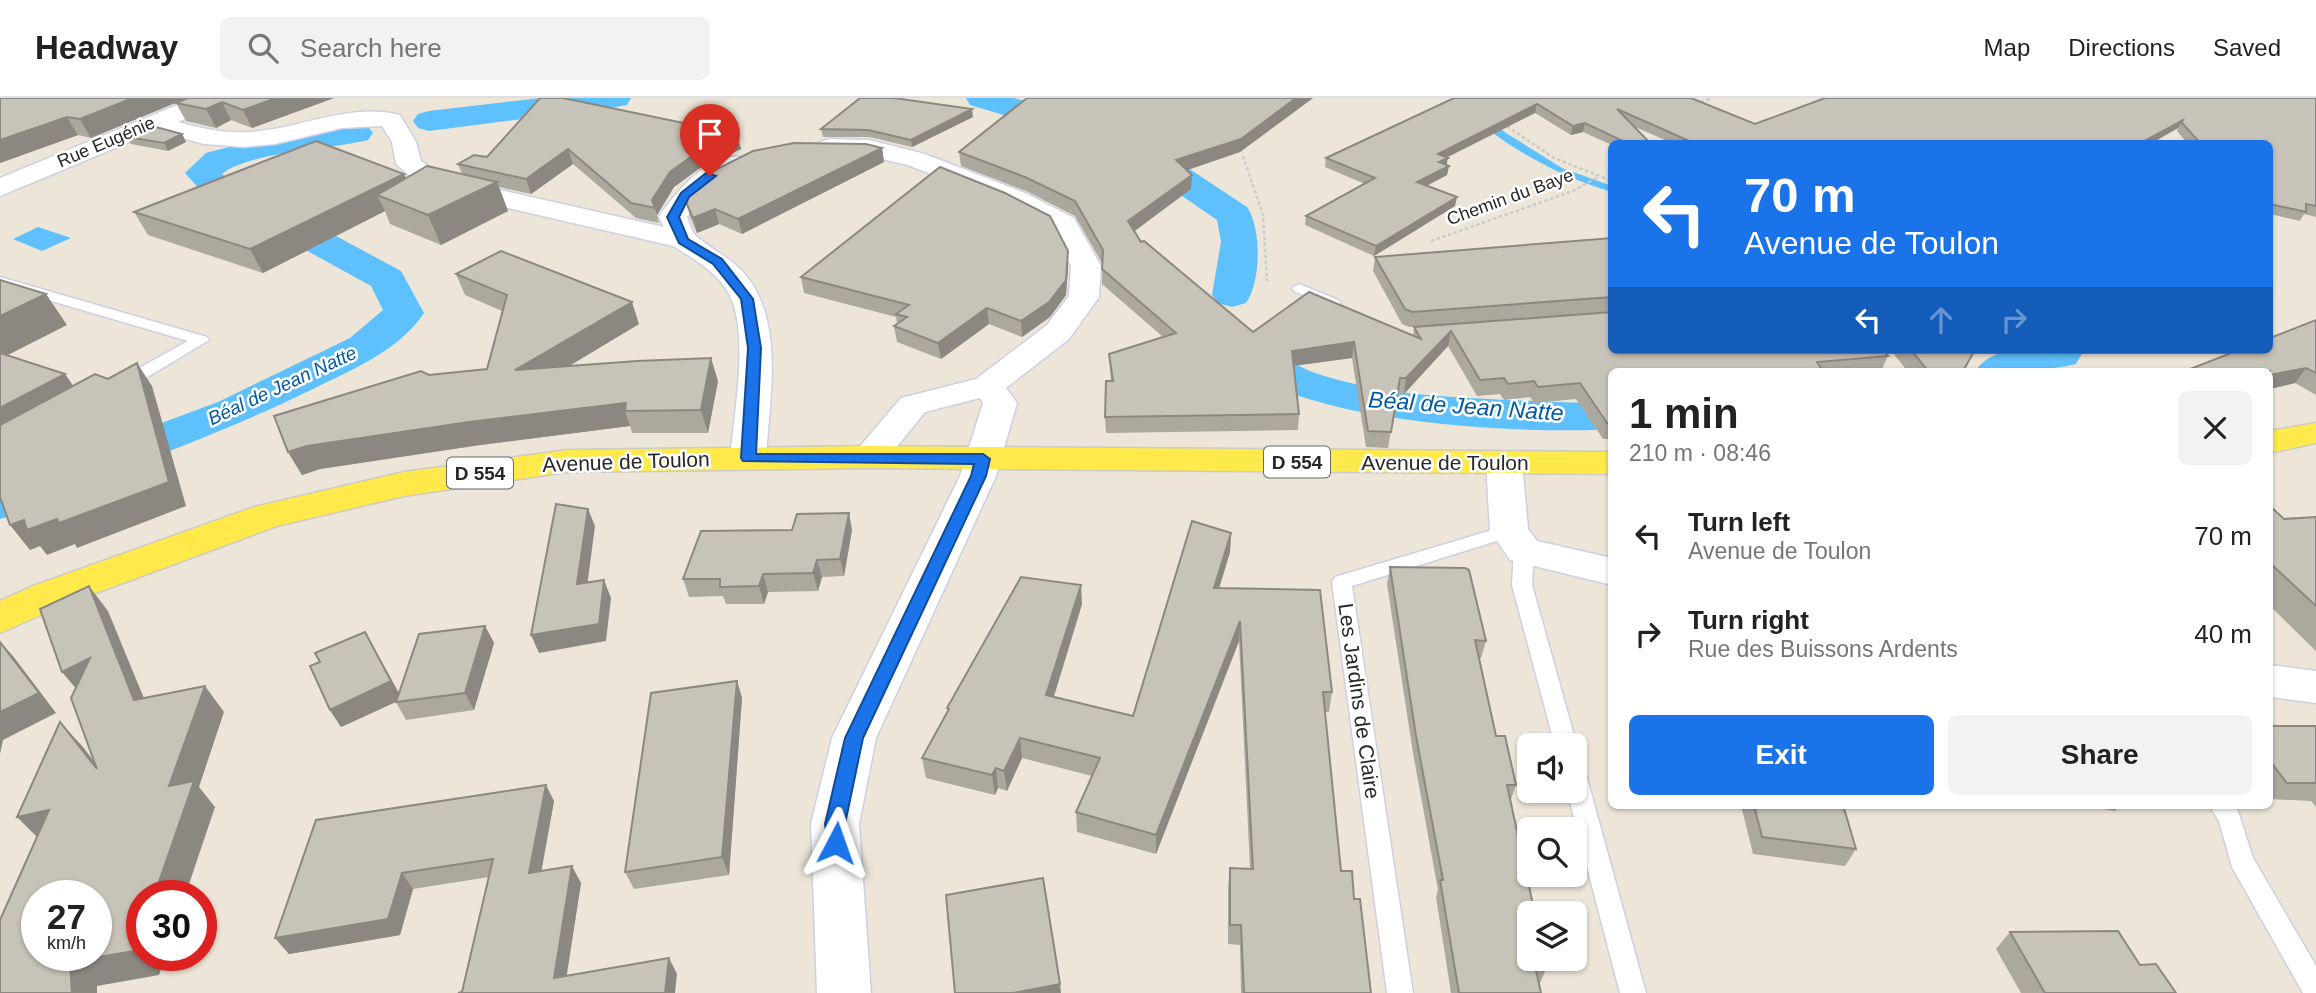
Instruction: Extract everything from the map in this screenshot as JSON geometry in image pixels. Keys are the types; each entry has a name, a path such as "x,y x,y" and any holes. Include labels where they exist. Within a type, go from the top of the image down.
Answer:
{"main road":[{"path":"2273,441 2316,433"},
{"name":"Avenue de Toulon","path":"0,618 47,596 267,516 404,484 567,461 869,457 1608,463"}],"street":[{"name":"Rue Eugénie","path":"0,188 214,98"},
{"path":"152,122 210,139 257,139 375,116 391,120 404,142 409,164 434,183 683,240 718,261 747,299 755,348 748,458"},
{"path":"808,147 869,148 916,159 1016,199 1064,224 1086,265 1084,297 1058,332 988,386 913,405 869,457"},
{"path":"683,240 673,217 685,195 710,176 759,155"},
{"path":"844,993 835,824 854,738 972,489 1000,402 988,386"},
{"path":"1504,463 1517,541 1608,571"}],"lane":[{"path":"0,281 201,340 101,397"},
{"path":"1299,288 1346,309"},
{"path":"1517,541 1522,585 1562,733"},
{"name":"Les Jardins de Claire","path":"1400,993 1342,582 1517,541"},
{"path":"1582,803 1633,993"},
{"path":"2224,809 2230,818 2241,860 2316,991"}],"path":[{"path":"1695,104 1711,98"},
{"path":"1500,122 1519,138 1551,156 1608,180"},
{"path":"1243,156 1263,215 1267,293"},
{"name":"Chemin du Baye","path":"1431,241 1573,191 1598,177"}],"water":[{"path":"38,227 71,238 42,251 13,239"}],"building":[{"path":"0,98 133,98 80,119 67,117 0,140"},
{"path":"188,98 276,98 243,110 222,102 206,109 176,103"},
{"path":"540,98 563,98 737,134 696,153 670,172 652,200 655,208 631,203 568,149 526,179 458,164 474,155 487,157"},
{"path":"860,98 894,98 972,109 911,140 868,130 821,129"},
{"path":"1027,98 1296,98 1241,139 1176,160 1192,175 1128,221 1141,242 1144,241 1253,332 1309,292 1421,339 1414,327 1608,312 1608,354 1888,356 1817,362 1821,368 1608,368 1607,423 1580,383 1538,387 1534,381 1508,384 1504,378 1480,380 1451,331 1406,378 1400,378 1391,432 1368,431 1354,342 1292,351 1299,414 1105,417 1106,381 1113,381 1109,354 1176,333 1102,269 1103,250 1075,201 1025,177 959,152"},
{"path":"1454,98 1691,98 1755,124 1825,98 2316,98 2316,206 2306,204 2306,212 2273,205 2273,140 2197,140 2182,123 2183,120 2146,140 1687,140 1617,109 1647,140 1621,140 1585,123 1573,126 1537,104 1438,154 1448,158 1439,162 1449,166 1417,182 1457,197 1376,246 1306,216 1375,178 1326,158"},
{"path":"152,126 182,134 164,143 127,137"},
{"path":"316,141 404,174 250,249 134,212"},
{"path":"794,143 866,144 882,148 738,219 715,209 693,218 686,202 694,186 717,169 753,151"},
{"path":"427,166 497,182 428,215 377,195"},
{"path":"940,167 1005,193 1050,216 1068,251 1066,280 1049,302 1021,321 987,308 938,343 894,326 907,317 896,314 909,305 801,277"},
{"path":"1608,238 1608,297 1412,312 1405,309 1375,257"},
{"path":"501,251 632,302 515,370 711,358 701,410 625,411 626,403 469,422 307,446 288,452 274,416 421,371 429,375 487,369 507,295 456,274"},
{"path":"0,280 46,294 0,316"},
{"path":"2316,320 2316,373 2306,368 2273,374 2273,368 2193,368 2229,354 2273,354 2273,337"},
{"path":"0,353 65,374 0,408"},
{"path":"1914,354 1973,354 1965,368 1926,368"},
{"path":"137,363 169,482 59,523 57,519 27,530 24,520 10,525 0,497 0,425 95,374 108,379"},
{"path":"556,504 588,509 577,584 604,580 599,624 531,635"},
{"path":"2273,509 2284,519 2316,517 2316,606 2273,566"},
{"path":"849,513 840,559 817,560 813,573 763,574 759,586 720,587 720,579 683,579 701,531 792,530 797,514"},
{"path":"1192,521 1231,533 1214,588 1320,590 1332,692 1323,692 1341,871 1352,871 1354,899 1360,899 1371,993 1244,993 1241,925 1230,925 1230,868 1253,869 1240,621 1156,835 1076,812 1100,758 1020,738 1004,771 996,768 992,775 922,758 1021,577 1081,585 1046,695 1133,716"},
{"path":"1390,567 1465,568 1469,570 1486,641 1475,640 1496,736 1505,736 1516,785 1507,785 1517,831 1517,887 1529,887 1532,901 1517,901 1517,971 1536,971 1541,993 1459,993 1440,880 1443,880 1416,736"},
{"path":"89,586 134,700 205,686 169,786 194,781 160,880 126,880 126,952 112,955 112,880 21,880 21,971 71,971 72,993 0,993 0,920 49,810 17,817 60,722 97,769 71,698 90,658 62,672 40,609"},
{"path":"485,626 465,693 396,702 419,634"},
{"path":"365,632 391,681 330,710 310,666 320,662 315,653"},
{"path":"0,642 39,693 0,712"},
{"path":"737,681 722,857 625,872 651,693"},
{"path":"2273,726 2316,726 2316,783 2287,783 2273,765"},
{"path":"546,785 529,873 572,866 554,978 669,958 665,993 458,993 462,992 493,859 402,873 388,919 275,938 316,820"},
{"path":"1755,809 1844,809 1856,849 1762,837"},
{"path":"1043,878 1060,984 1013,993 955,993 946,895"},
{"path":"2118,931 2140,965 2156,964 2176,993 2045,993 2010,932"}],"waterway":[{"name":"Béal de Jean Natte","path":"429,121 616,98"},
{"name":"Béal de Jean Natte","path":"981,98 1123,140 1234,215 1240,242 1232,295"},
{"path":"1456,98 1503,135 1559,170 1608,188"},
{"name":"Béal de Jean Natte","path":"0,503 29,487 234,411 365,347 404,313 387,279 295,229 229,200 202,173 218,160 256,150 357,133"},
{"name":"Béal de Jean Natte","path":"1246,351 1294,380 1370,401 1479,412 1586,417 1608,415"},
{"name":"Béal de Jean Natte","path":"2002,368 2009,363 2061,354"}],"route":[{"path":"710,176 685,195 673,217 683,240 718,261 747,299 755,348 748,458 983,459 978,476 854,738 835,824 836,843"}]}
